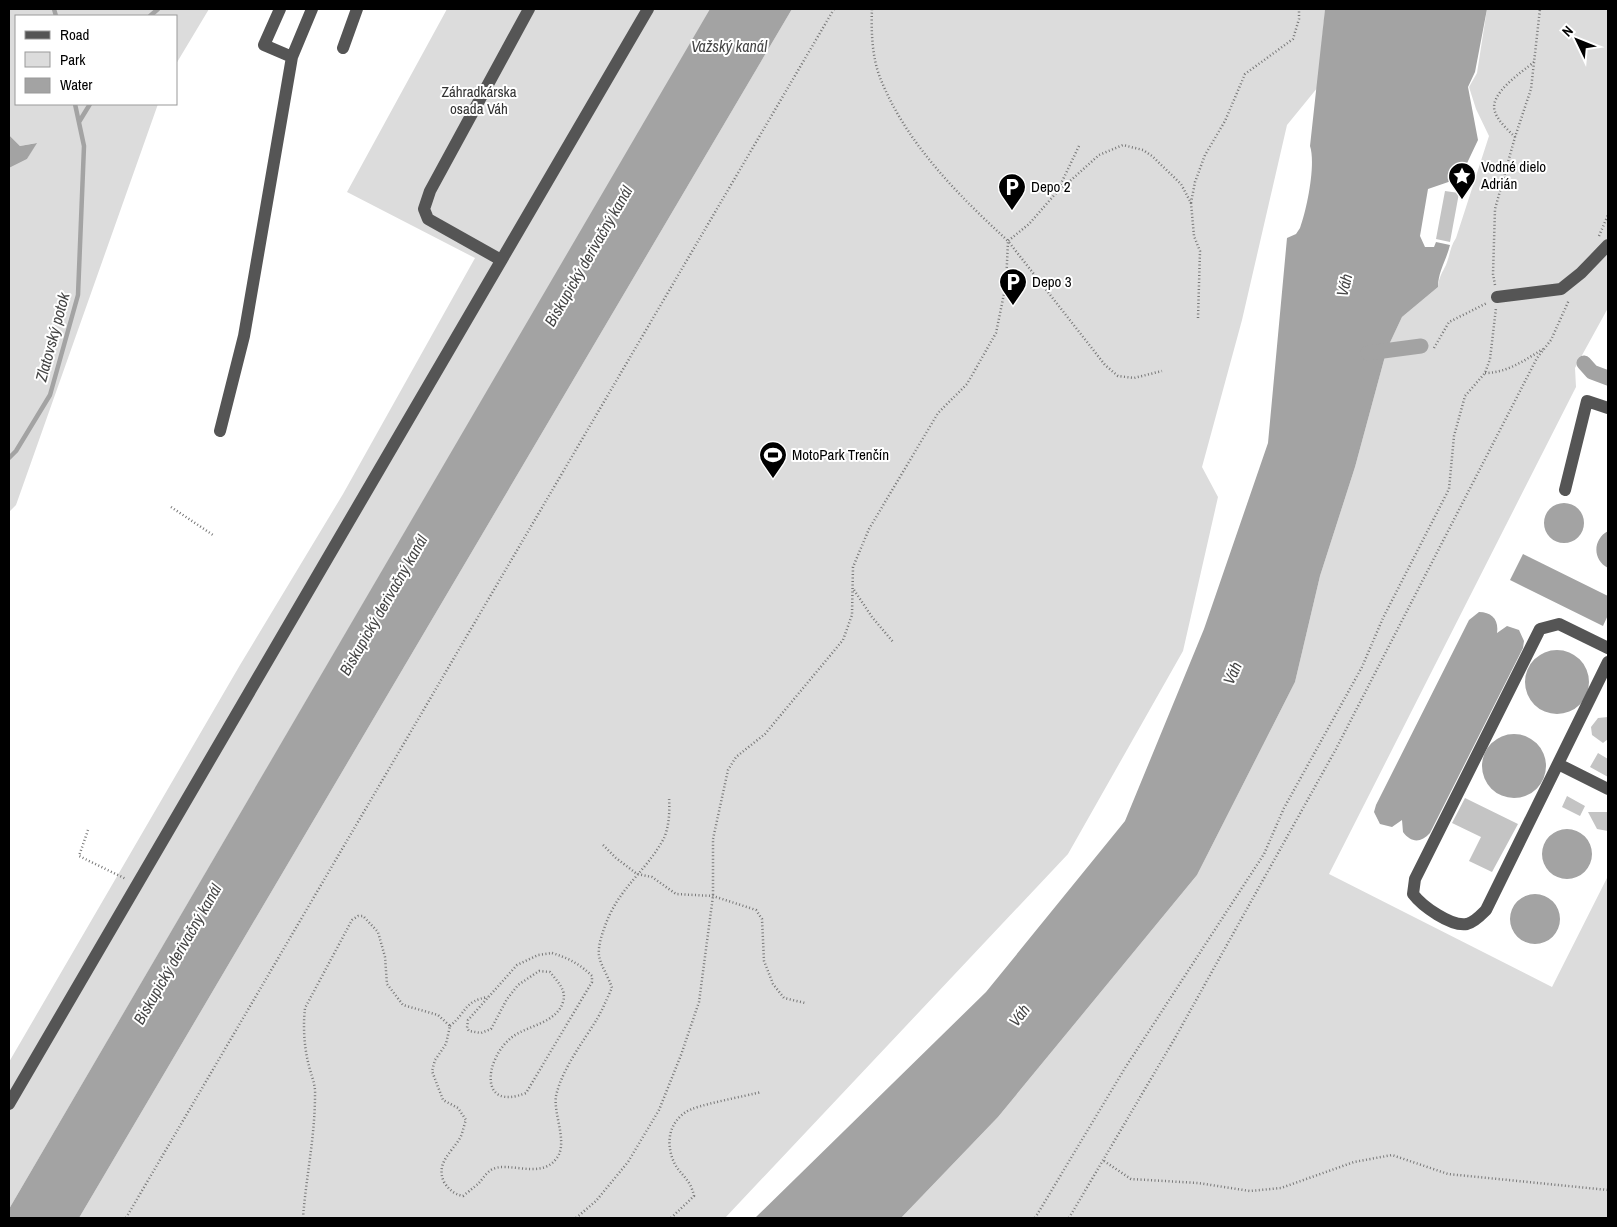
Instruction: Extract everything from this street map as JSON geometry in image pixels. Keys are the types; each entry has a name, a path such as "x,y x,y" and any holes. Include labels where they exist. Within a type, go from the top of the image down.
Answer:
{"lane":[{"path":"280,9 264,45 292,57"},
{"path":"220,431 244,336 292,57 312,9"},
{"path":"343,48 357,9"},
{"path":"502,260 428,219 424,209 430,191 529,9"},
{"path":"9,1104 648,9"},
{"path":"1497,297 1561,289 1582,273 1603,242"},
{"path":"1566,490 1587,401 1608,408"},
{"path":"1608,648 1559,624 1540,629 1415,879 1413,894 1420,903 1438,915 1462,924 1469,924 1486,910 1608,662"},
{"path":"1558,764 1608,789"}],"path":[{"path":"126,1218 834,9"},
{"path":"872,9 871,36 880,79 899,116 932,165 1008,241 1105,365 1118,376 1134,378 1162,371"},
{"path":"1198,318 1200,251 1194,236 1191,203 1196,182 1205,155 1225,121 1245,74 1293,39 1299,18 1299,9"},
{"path":"1035,1218 1125,1068 1264,854 1284,808 1362,667 1383,618 1449,489 1454,436 1465,396 1485,372 1494,338 1497,297 1494,274 1496,209 1515,137 1531,89 1540,9"},
{"path":"1515,137 1495,112 1494,103 1505,87 1535,61"},
{"path":"576,1218 596,1201 628,1162 659,1110 699,1002 714,896 713,839 728,770 736,758 765,734 843,640 852,615 853,567 869,529 938,413 967,384 996,333 1006,284 1008,241 1029,224 1057,192 1099,155 1123,145 1143,150 1152,156 1181,184 1191,203"},
{"path":"1057,192 1079,146"},
{"path":"1603,242 1608,215"},
{"path":"1434,348 1449,322 1497,297"},
{"path":"1069,1218 1180,1030 1336,749 1530,373 1544,348 1551,340 1570,297"},
{"path":"1485,372 1497,373 1506,370 1544,348"},
{"path":"171,507 213,535"},
{"path":"853,589 872,617 894,643"},
{"path":"489,996 468,1020 467,1028 469,1031 481,1033 491,1028 512,992 527,977 539,971 550,972 563,988 563,1001 555,1015 511,1037 498,1052 489,1079 492,1090 500,1096 514,1098 526,1093 592,982 592,976 584,968 565,957 552,953 538,955 517,965 489,996 478,998 467,1004 462,1017 450,1026 446,1044 435,1060 432,1071 443,1100 458,1108 466,1120 460,1137 443,1164 441,1175 447,1187 454,1194 463,1196 479,1183 490,1170 499,1167 528,1170 549,1165 557,1159 561,1127 555,1112 556,1096 573,1057 599,1016 612,988 599,956 600,939 609,913 626,885 637,874 664,838 670,812 669,798"},
{"path":"88,830 79,856 136,884"},
{"path":"603,845 637,874 652,877 676,894 714,896 756,910 762,919 764,961 772,984 784,998 806,1003"},
{"path":"303,1218 307,1173 313,1152 312,1126 316,1094 307,1060 305,1008 352,920 358,916 363,916 378,932 385,957 387,984 403,1005 438,1015 450,1026"},
{"path":"671,1218 694,1196 691,1184 674,1162 668,1142 674,1125 686,1111 761,1092"},
{"path":"1104,1161 1131,1179 1198,1183 1250,1191 1281,1188 1354,1162 1392,1155 1448,1174 1608,1190"}],"green space":[{"path":"9,9 209,9 178,61 178,15 15,15 15,105 158,105 16,505 9,512 9,168 27,159 36,143 20,146 9,135"},
{"name":"Záhradkárska osada Váh","path":"447,9 711,9 9,1209 9,1062 240,665 343,494 475,258 347,192"},
{"path":"792,9 1325,9 1318,87 1287,125 1242,320 1202,467 1218,497 1183,651 1068,854 725,1218 79,1218"},
{"path":"1487,9 1608,9 1608,308 1575,368 1576,387 1329,874 1552,987 1608,876 1608,1218 901,1218 998,1117 1197,875 1295,682 1320,576 1355,467 1387,349 1402,317 1438,287 1489,136 1476,109 1469,87 1477,73"}],"water":[{"name":"Važský kanál","path":"710,9 792,9 79,1218 9,1218 9,1209"},
{"name":"Váh","path":"1325,9 1487,9 1475,72 1468,87 1478,140 1460,178 1428,189 1420,236 1425,247 1434,247 1436,242 1450,245 1441,271 1438,287 1402,317 1387,349 1355,467 1320,576 1295,682 1197,875 998,1117 901,1218 755,1218 986,992 1125,821 1204,629 1268,443 1287,238 1296,234 1300,228 1310,187 1312,154 1310,146"},
{"path":"9,135 20,146 37,143 27,159 9,168"},
{"path":"1560,503 1568,503 1575,506 1581,512 1584,523 1581,534 1575,540 1568,543 1560,543 1553,540 1547,534 1544,527 1544,519 1547,512 1553,506"},
{"path":"1608,531 1608,568 1599,560 1596,550 1599,539"},
{"path":"1523,554 1608,596 1608,615 1603,626 1510,580"},
{"path":"1479,612 1488,613 1494,618 1497,624 1497,633 1507,626 1519,630 1524,641 1523,648 1430,833 1423,839 1413,840 1403,832 1402,820 1392,827 1380,824 1374,812 1376,805 1469,620"},
{"path":"1557,650 1575,656 1583,664 1589,682 1583,700 1575,708 1557,714 1539,708 1531,700 1525,682 1531,664 1539,656"},
{"path":"1514,734 1532,740 1540,748 1546,766 1540,784 1532,792 1514,798 1496,792 1488,784 1482,766 1488,748 1496,740"},
{"path":"1562,829 1572,829 1585,836 1592,849 1592,859 1585,872 1572,879 1562,879 1553,875 1546,868 1542,859 1542,849 1546,840 1553,833"},
{"path":"1530,894 1540,894 1553,901 1560,914 1560,924 1553,937 1540,944 1530,944 1521,940 1514,933 1510,924 1510,914 1514,905 1521,898"}],"building":[{"path":"1445,191 1459,193 1450,242 1436,239"},
{"path":"1608,717 1608,739 1603,743 1592,735 1591,727 1598,718"},
{"path":"1598,753 1608,759 1608,777 1590,767"},
{"path":"1567,796 1585,806 1580,816 1562,807"},
{"path":"1465,798 1518,824 1492,872 1469,861 1481,837 1452,823"},
{"path":"1588,812 1608,812 1608,831 1597,829"}],"waterway":[{"name":"Zlatovský potok","path":"54,9 56,15"},
{"name":"Zlatovský potok","path":"151,15 158,9"},
{"name":"Zlatovský potok","path":"9,458 16,451 50,395 78,295 84,146 75,105"},
{"name":"Zlatovský potok","path":"79,122 89,105"},
{"path":"1368,353 1421,346"},
{"path":"1584,363 1592,372 1608,378"}],"place":[{"name":"Vodné dielo Adrián","path":"1462,200"},
{"name":"Depo 2","path":"1012,211"},
{"name":"Depo 3","path":"1013,306"},
{"name":"MotoPark Trenčín","path":"773,479"}],"water label":[{"name":"Biskupický derivačný kanál","path":"588,256"},
{"name":"Biskupický derivačný kanál","path":"383,605"},
{"name":"Biskupický derivačný kanál","path":"177,954"}]}
